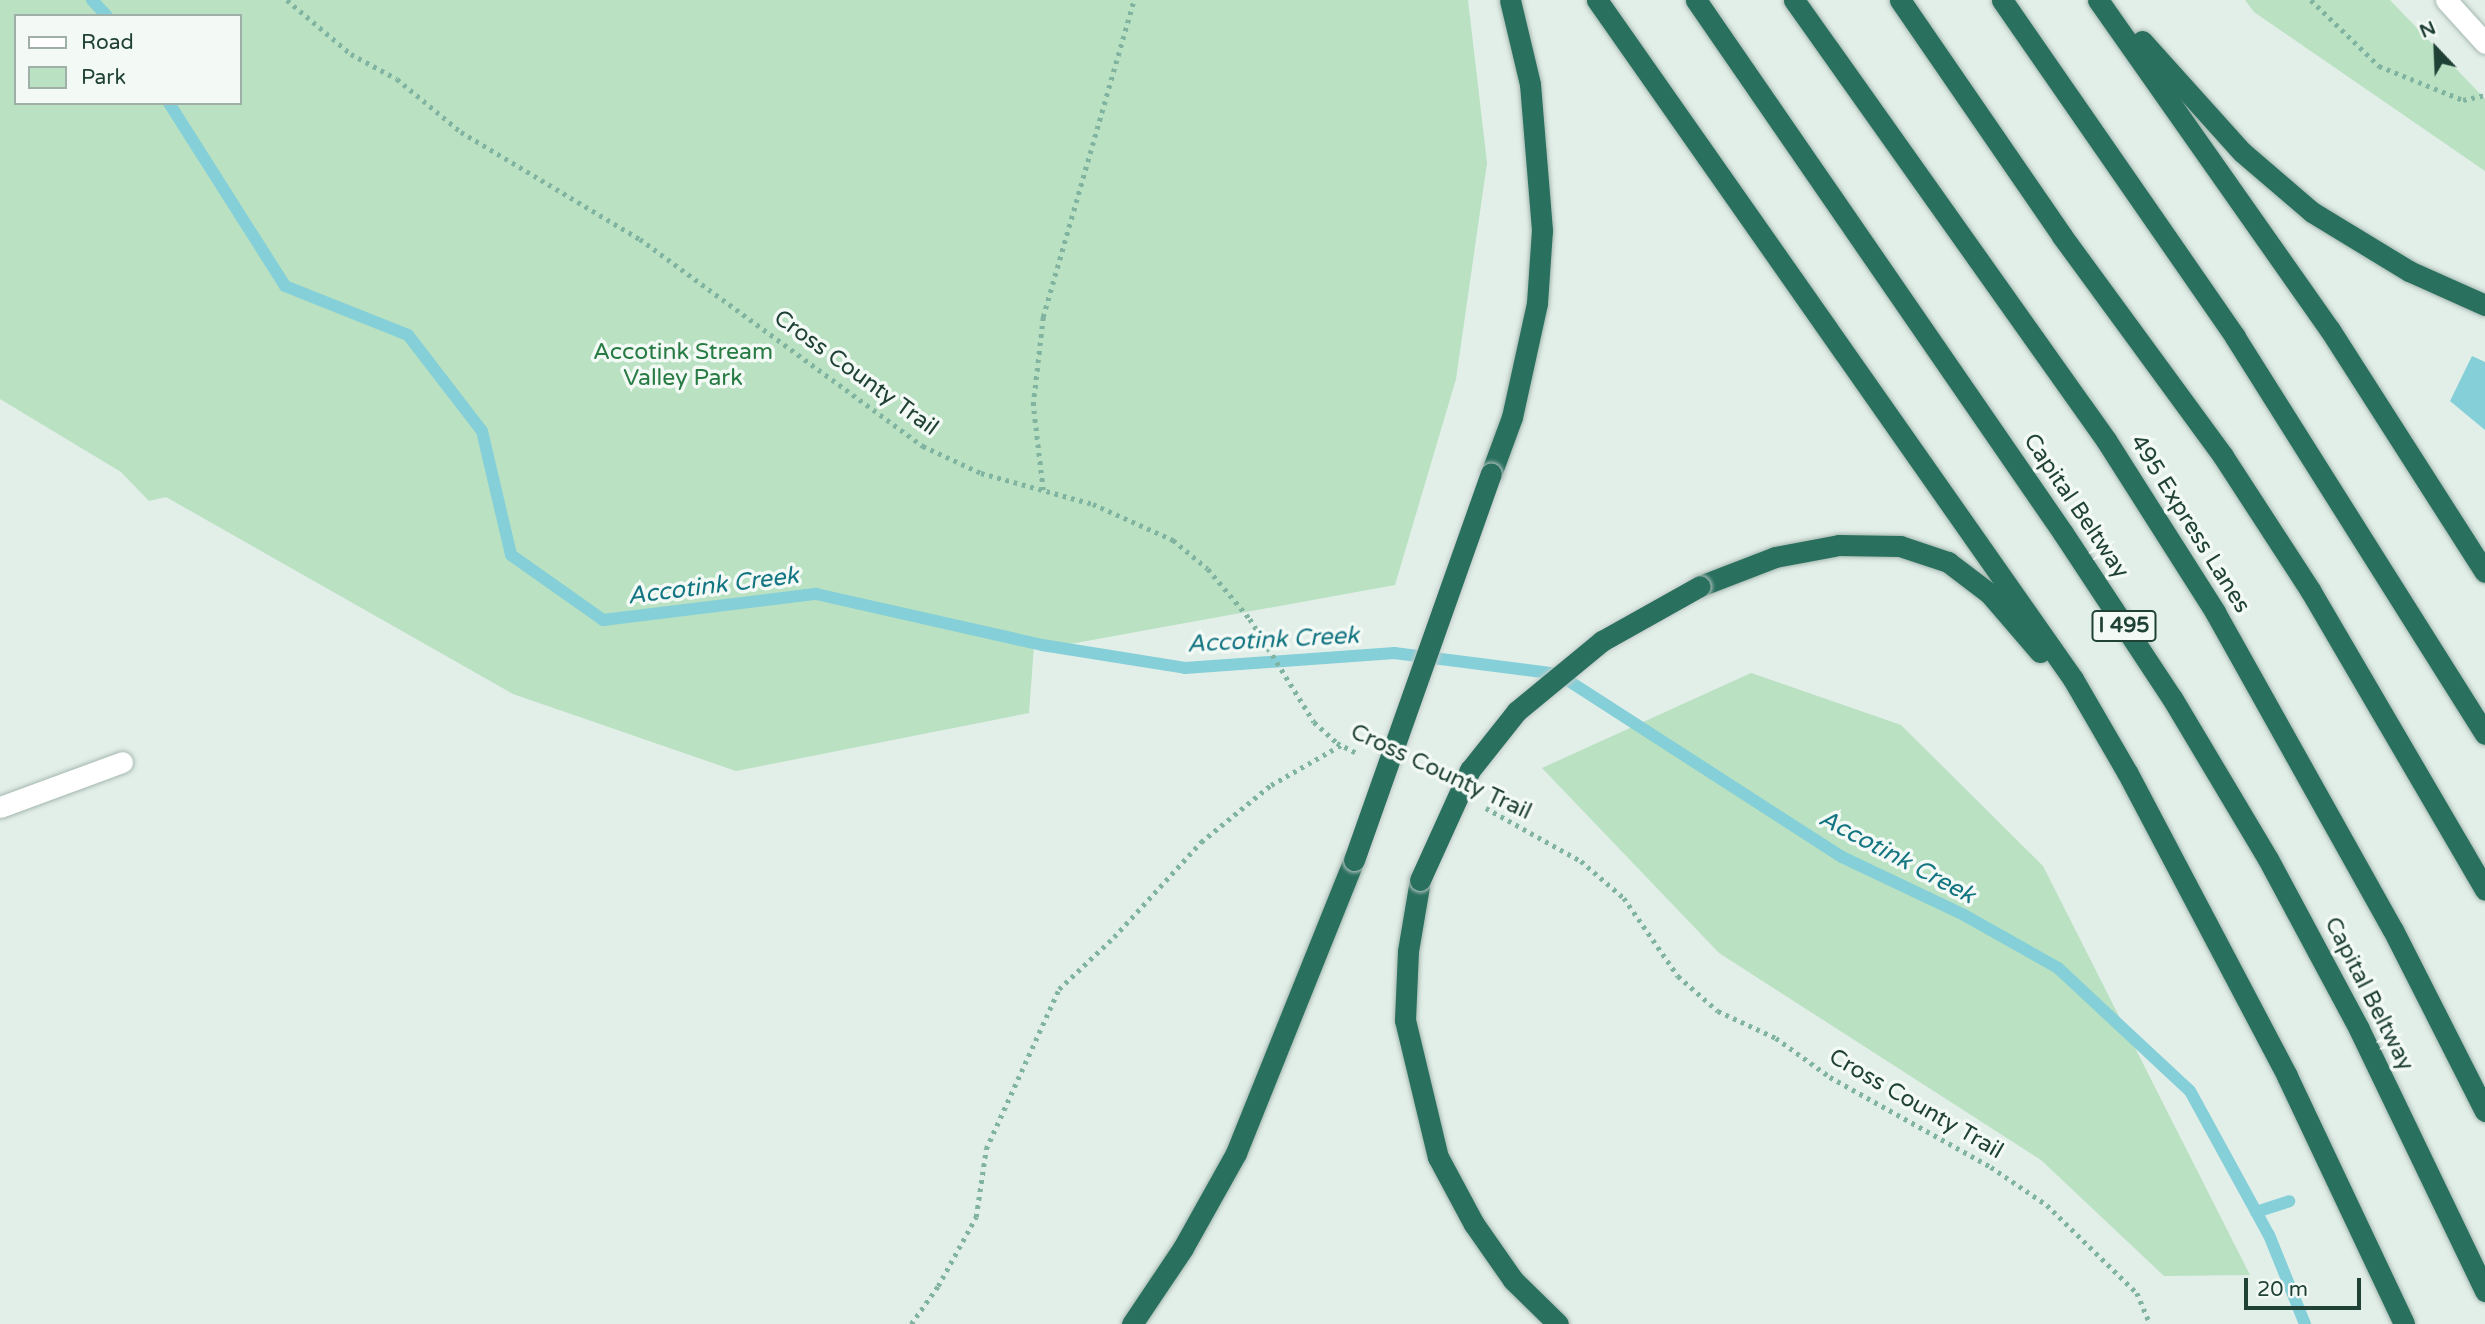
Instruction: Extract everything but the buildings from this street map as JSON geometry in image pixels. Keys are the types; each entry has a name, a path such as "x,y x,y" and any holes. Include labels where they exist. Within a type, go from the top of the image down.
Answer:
{"highway":[{"path":"1132,1324 1183,1248 1236,1153 1354,860 1511,417 1537,303 1542,230 1530,84 1510,0"},
{"path":"1597,0 1995,562 2073,679 2127,772 2287,1076 2404,1324"},
{"name":"Capital Beltway","path":"1696,0 2063,533 2172,698 2268,859 2359,1029 2485,1292"},
{"name":"495 Express Lanes","path":"1794,0 2106,440 2208,601 2393,930 2485,1111"},
{"path":"1900,0 2063,236 2223,456 2310,590 2485,890"},
{"path":"2002,0 2235,337 2485,734"},
{"path":"2098,0 2338,342 2485,572"},
{"path":"2107,0 2242,152 2312,212 2409,271 2485,305"},
{"path":"1558,1324 1513,1280 1474,1224 1437,1157 1417,1086 1405,1020 1408,951 1420,880 1470,770 1517,711 1602,641 1700,586 1775,557 1839,545 1900,545 1948,562 1989,593 2029,637 2127,772"}],"street":[{"path":"2446,0 2485,43"},
{"path":"0,807 122,762"}],"path":[{"name":"Cross County Trail","path":"287,0 351,54 397,79 461,132 640,239 923,446 981,473 1116,513 1173,540 1208,569 1250,619 1314,722 1341,745 1365,756"},
{"path":"1044,490 1033,405 1043,317 1134,0"},
{"path":"2311,0 2379,66 2463,100 2485,95"},
{"path":"911,1324 938,1286 976,1217 986,1149 1059,989 1114,937 1200,842 1271,785 1341,745"},
{"name":"Cross County Trail","path":"1483,807 1581,862 1624,898 1678,976 1718,1011 1776,1038 1830,1077 1991,1167 2047,1205 2137,1293 2150,1324"}],"green space":[{"name":"Accotink Stream Valley Park","path":"0,0 1468,0 1487,163 1456,379 1395,585 1048,648 1034,646 1029,713 736,771 513,694 166,497 149,501 121,472 0,399"},
{"path":"2245,0 2390,0 2485,99 2485,171 2254,12"},
{"path":"1751,673 1901,725 2043,866 2250,1275 2164,1276 2041,1160 1719,953 1542,768"}],"water":[{"path":"2472,356 2485,362 2485,430 2450,401"}],"waterway":[{"name":"Accotink Creek","path":"92,0 105,14"},
{"name":"Accotink Creek","path":"170,105 285,286 408,335 482,431 511,555 603,620 816,594 1042,645 1185,668 1394,653 1558,674 1842,857 1964,915 2058,968 2190,1091 2269,1235 2305,1324"},
{"path":"2256,1212 2289,1201"}]}
